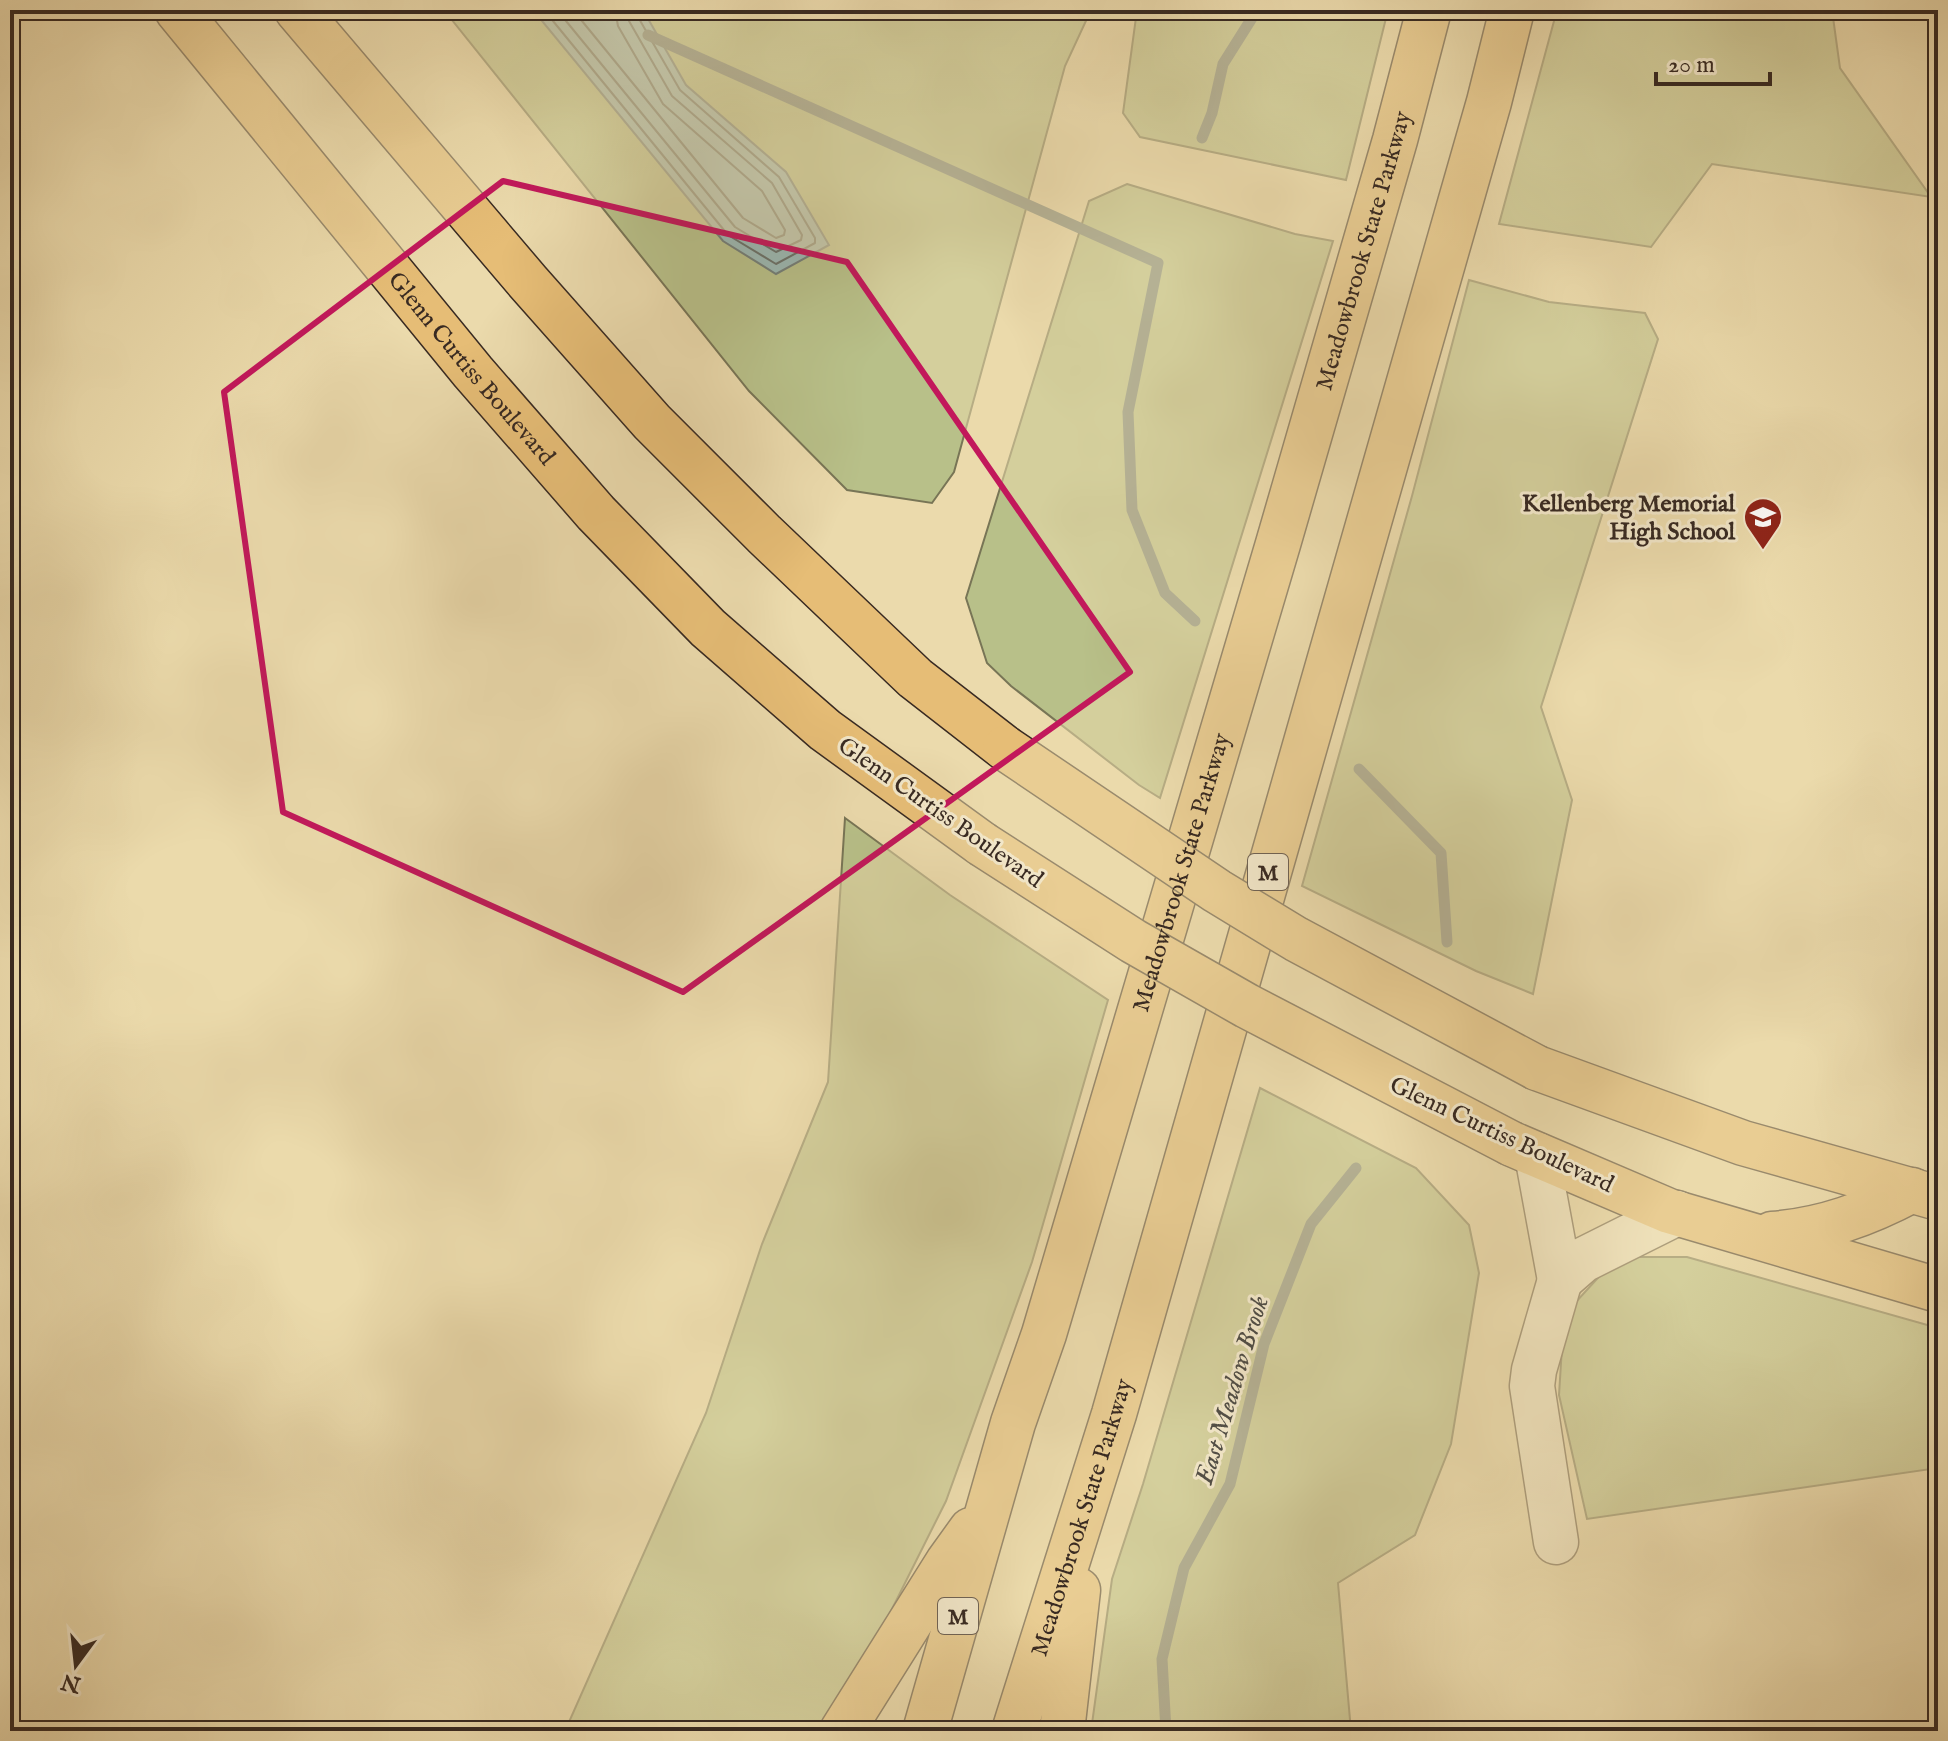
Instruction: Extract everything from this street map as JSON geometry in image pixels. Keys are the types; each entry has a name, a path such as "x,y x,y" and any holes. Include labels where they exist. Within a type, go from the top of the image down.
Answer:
{"main road":[{"name":"Glenn Curtiss Boulevard","path":"177,10 473,372 596,513 708,628 825,730 982,844 1133,941 1247,1006 1524,1149 1677,1213 1938,1290"},
{"path":"297,10 528,282 652,422 915,678 1005,748 1217,891 1296,939 1537,1068 1743,1143 1925,1194"},
{"name":"Meadowbrook State Parkway","path":"925,1731 1013,1423 1044,1334 1278,544 1395,140 1429,10"},
{"name":"Meadowbrook State Parkway","path":"1014,1731 1114,1414 1489,102 1512,10"},
{"path":"1754,1236 1826,1227 1925,1194"},
{"path":"842,1731 948,1562 991,1502"},
{"path":"1062,1731 1081,1553 1079,1522"}],"lane":[{"path":"1524,1149 1560,1280 1532,1386 1556,1542"},
{"path":"1560,1280 1583,1260 1677,1213"}],"highlighted area":[{"path":"503,181 847,262 1130,672 683,992 283,812 224,392"}],"green space":[{"path":"444,10 1091,10 1065,66 954,472 932,503 847,490 749,391"},
{"path":"1137,10 1388,10 1346,180 1140,137 1123,113"},
{"path":"1557,10 1832,10 1840,68 1931,197 1712,164 1651,247 1499,224"},
{"path":"1127,184 1295,234 1333,241 1160,798 1011,686 987,663 966,598 1089,201"},
{"path":"1469,280 1549,302 1645,313 1658,339 1541,707 1572,800 1533,994 1476,971 1302,886 1412,496"},
{"path":"845,818 950,895 1108,1000 1032,1262 946,1501 879,1635 817,1731 565,1731 706,1413 762,1244 828,1082"},
{"path":"1260,1088 1416,1168 1469,1225 1479,1273 1451,1444 1415,1535 1338,1583 1351,1731 1091,1731 1112,1579"},
{"path":"1617,1257 1687,1257 1938,1328 1938,1468 1587,1519 1559,1395 1564,1315"}],"water":[{"path":"533,10 643,10 686,85 786,172 829,245 776,274 723,241"}],"waterway":[{"name":"East Meadow Brook","path":"1202,138 1212,113 1223,64 1257,10"},
{"path":"648,35 1158,263 1128,412 1132,510 1165,593 1195,621"},
{"path":"1359,769 1441,853 1447,942"},
{"name":"East Meadow Brook","path":"1166,1731 1162,1659 1184,1568 1230,1484 1264,1344 1311,1224 1356,1168"}],"place":[{"name":"Kellenberg Memorial High School","path":"1763,551"}]}
